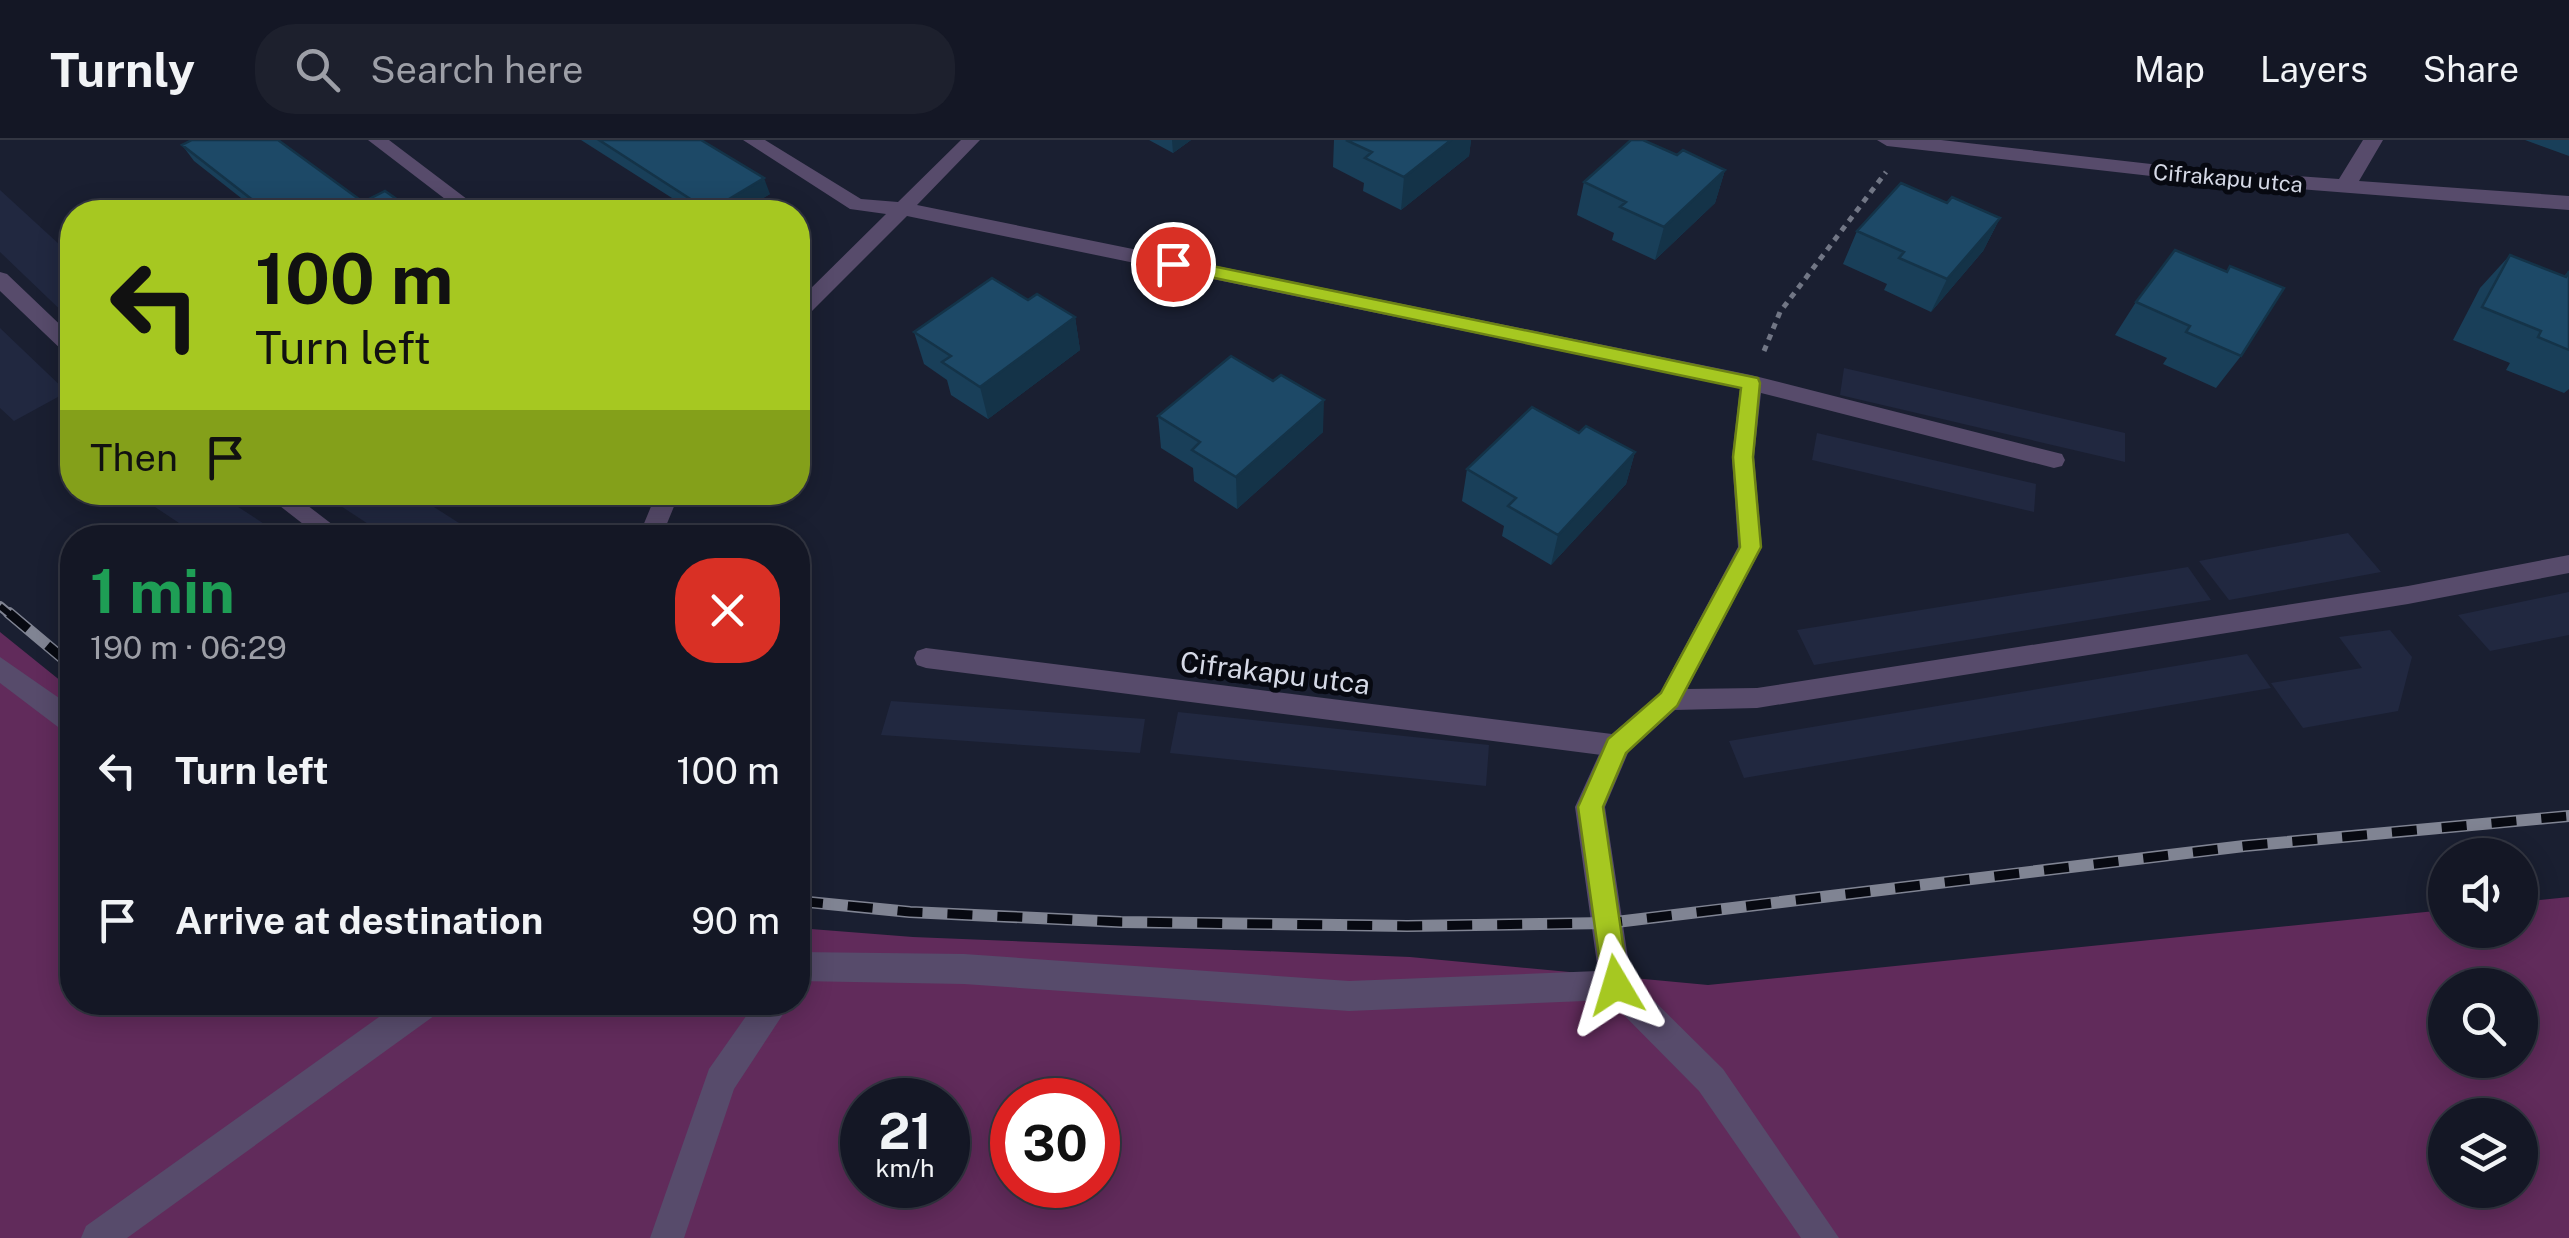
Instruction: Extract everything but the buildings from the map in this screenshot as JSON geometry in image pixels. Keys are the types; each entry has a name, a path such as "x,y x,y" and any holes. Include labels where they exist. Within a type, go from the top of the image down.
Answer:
{"street":[{"path":"2344,188 2372,140"},
{"name":"Cifrakapu utca","path":"1897,142 2175,174 2569,202"},
{"path":"0,668 60,713"},
{"path":"1616,746 1590,807 1616,985 1711,1080 1822,1238"},
{"path":"810,968 964,969 1349,996 1616,985"},
{"path":"98,1238 409,1015"},
{"path":"667,1238 721,1080 766,1015"}],"lane":[{"path":"377,140 458,200"},
{"path":"752,140 857,205 904,208 1751,383 2054,460"},
{"path":"810,301 971,140"},
{"path":"0,279 60,336"},
{"path":"1616,746 1669,700 1750,547 1743,457 1751,383"},
{"path":"292,505 321,525"},
{"path":"1669,700 1757,698 2388,598 2569,564"},
{"name":"Cifrakapu utca","path":"926,658 1616,746"}],"path":[{"path":"1780,312 1897,142"}],"shaded area":[{"path":"0,190 60,245 60,310 0,252"},
{"path":"0,328 60,385 60,396 14,421 0,408"},
{"path":"1844,368 2125,433 2125,462 1840,395"},
{"path":"1817,433 2036,484 2034,512 1812,460"},
{"path":"152,505 235,505 266,525 182,525"},
{"path":"339,505 431,505 462,525 370,525"},
{"path":"2348,533 2381,572 2229,600 2199,561"},
{"path":"2188,567 2211,600 1814,665 1797,630"},
{"path":"2569,592 2569,635 2490,651 2458,615"},
{"path":"2390,630 2412,657 2398,711 2303,728 2271,683 2362,668 2339,637"},
{"path":"0,632 60,680 60,1015 810,1015 810,929 913,937 1410,957 1708,985 2428,912 2428,948 2538,948 2538,900 2569,897 2569,1238 0,1238"},
{"path":"2247,654 2271,688 1744,778 1729,741"},
{"path":"891,701 1145,719 1140,753 881,735"},
{"path":"1178,712 1489,745 1486,786 1170,753"}],"railway":[{"path":"0,606 12,616"},
{"path":"9,613 60,656"},
{"path":"810,902 910,912 1121,922 1407,926 1608,923 2244,846 2569,816"}],"route":[{"path":"1173,264 1751,383 1743,457 1750,547 1669,700 1616,746 1590,807 1616,985"}]}
